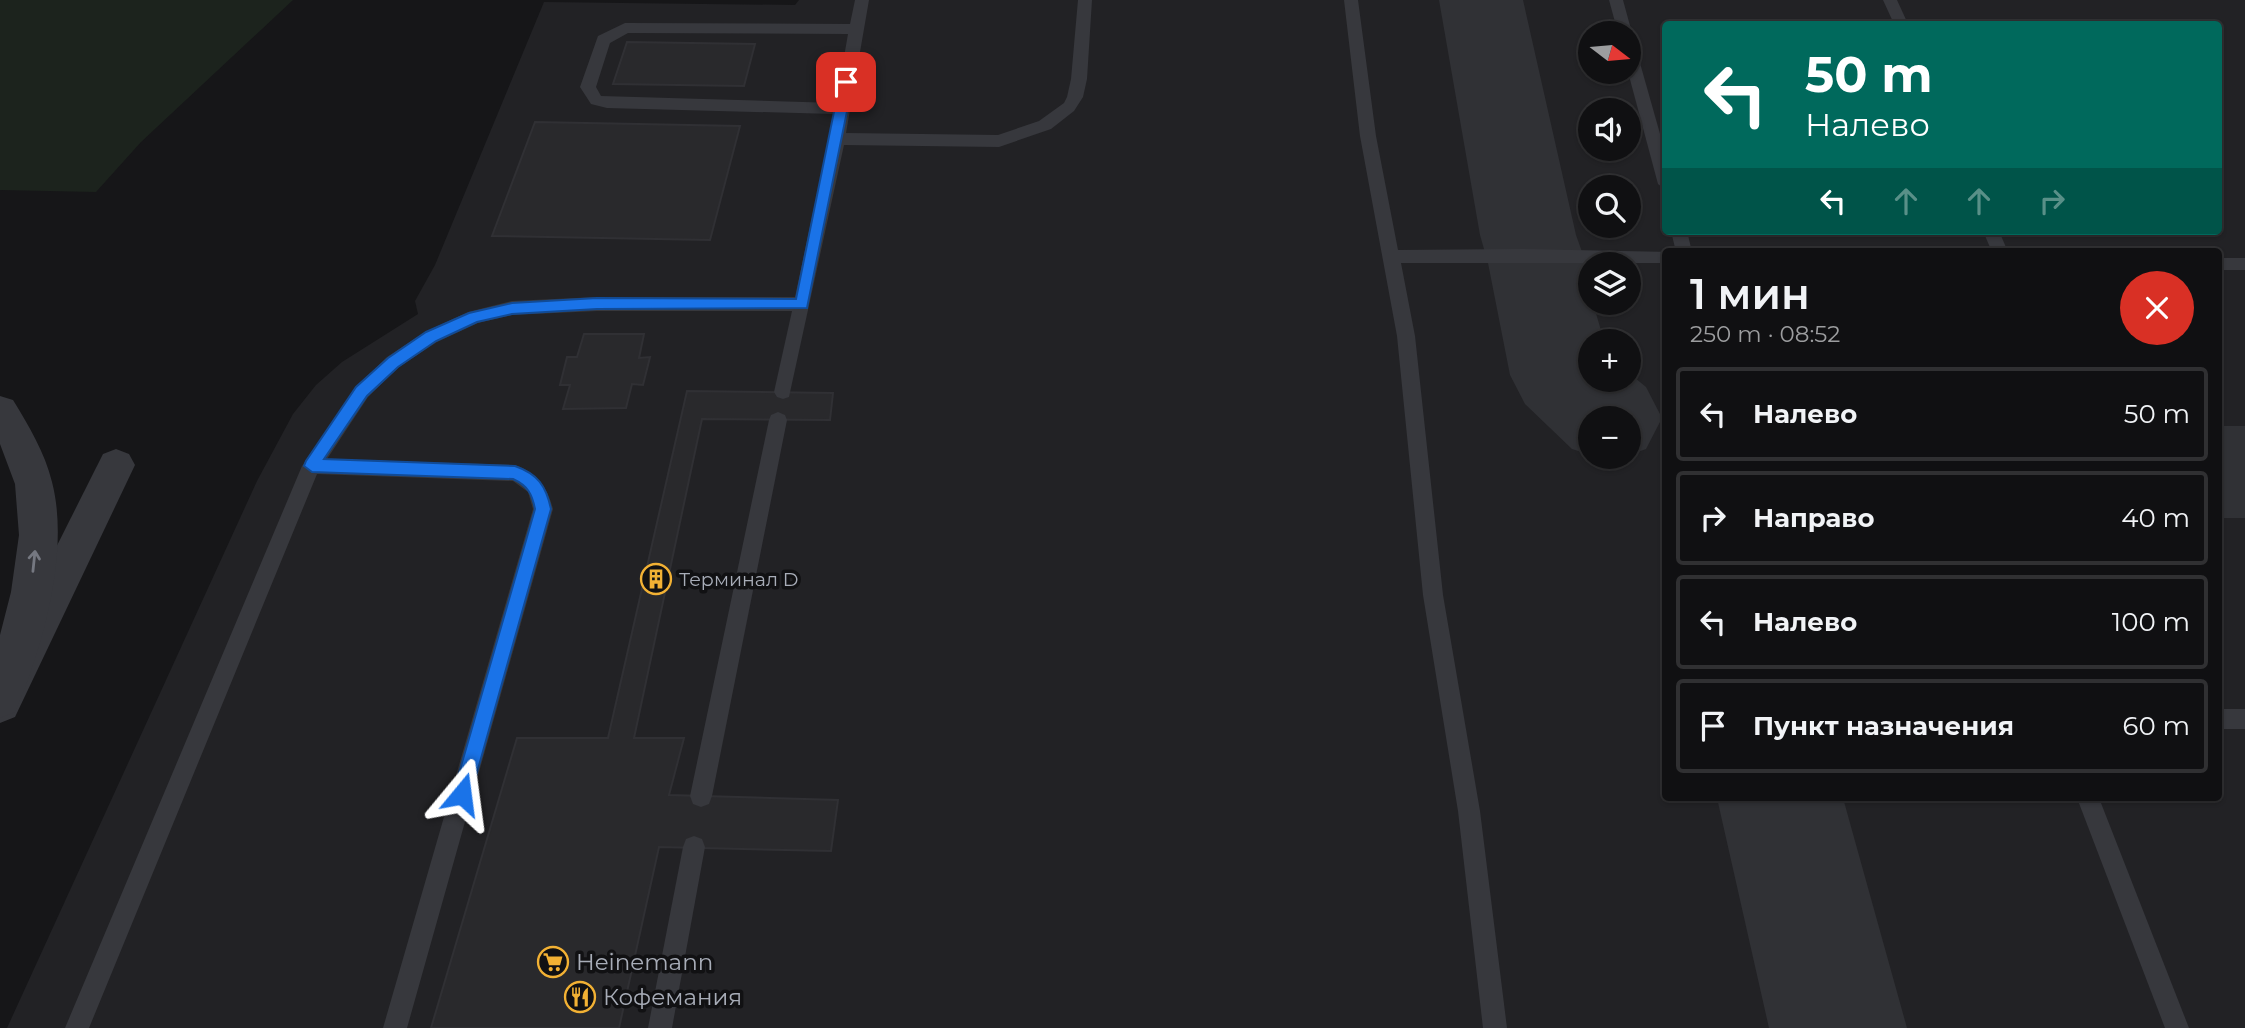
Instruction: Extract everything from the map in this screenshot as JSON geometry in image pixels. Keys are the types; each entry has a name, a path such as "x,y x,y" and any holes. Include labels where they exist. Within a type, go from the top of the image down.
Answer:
{"street":[{"path":"0,411 19,444 34,485 37,535 31,593 21,639 0,700"},
{"path":"0,700 116,465"}],"lane":[{"path":"783,392 837,139 862,0"},
{"path":"837,139 999,141 1045,125 1069,107 1075,97 1079,79 1085,0"},
{"path":"1351,0 1368,136 1406,336 1433,595 1469,811 1495,1028"},
{"path":"1616,0 1622,21"},
{"path":"1890,0 1900,21"},
{"path":"842,109 607,103 596,100 588,87 603,40 625,28 856,29"},
{"path":"1639,84 1662,169"},
{"path":"1391,257 1662,257"},
{"path":"2222,264 2245,264"},
{"path":"78,1028 312,466 362,392 385,370 431,337 474,317 512,308 597,304 802,304"},
{"path":"701,796 778,420"},
{"path":"312,466 515,473 528,479 540,492 543,509 395,1028"},
{"path":"2222,719 2245,719"},
{"path":"2089,801 2177,1028"},
{"path":"660,1028 694,847"}],"shaded area":[{"path":"0,0 293,0 141,142 96,192 0,190"},
{"path":"799,0 2245,0 2245,1028 7,1028 257,481 293,414 316,385 342,362 418,314 415,301 435,265 544,2 795,5"}],"building":[{"path":"627,42 755,44 744,86 613,84"},
{"path":"535,122 740,126 710,240 492,236"},
{"path":"584,334 644,334 639,358 650,357 643,385 632,384 626,408 563,409 570,385 560,385 567,357 577,357"},
{"name":"Терминал D","path":"687,391 833,393 830,420 702,419 634,738 684,738 669,795 838,800 831,851 659,847 619,1028 431,1028 517,738 608,738"}],"taxiway":[{"path":"1481,0 1528,235 1537,263 1561,375 1596,406"},
{"path":"2222,472 2245,472"},
{"path":"1781,801 1838,1028"}],"place":[{"name":"Терминал D","path":"656,579"},
{"name":"Heinemann","path":"553,962"},
{"name":"Кофемания","path":"580,997"}],"route":[{"path":"462,794 543,509 540,492 528,479 515,473 312,466 334,429 362,392 393,362 431,337 474,317 512,308 597,304 802,304 837,139 846,82"}]}
